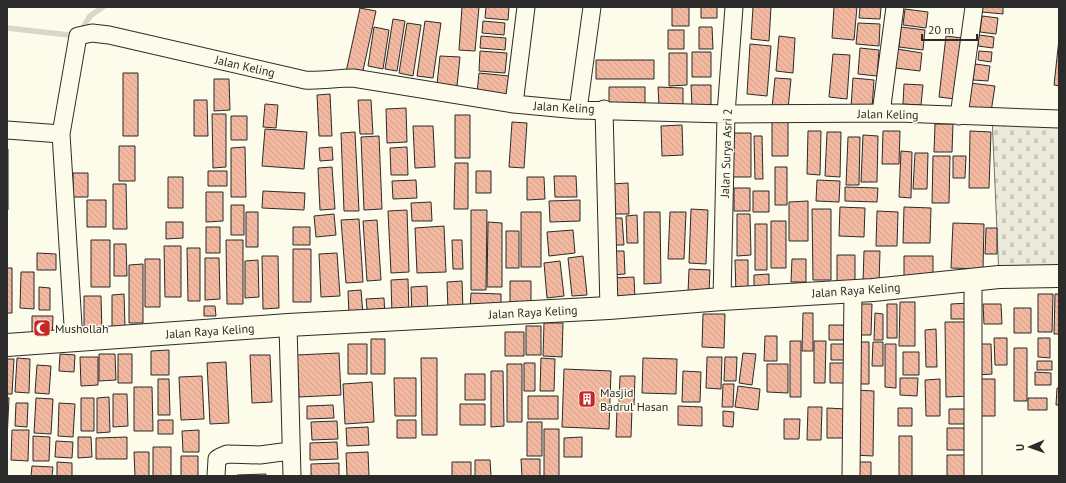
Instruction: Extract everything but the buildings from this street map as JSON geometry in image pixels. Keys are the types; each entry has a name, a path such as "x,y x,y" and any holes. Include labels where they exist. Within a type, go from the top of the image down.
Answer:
{"street":[{"path":"514,104 526,7"},
{"path":"578,110 592,7"},
{"name":"Jalan Surya Asri 2","path":"722,299 726,114 734,7"},
{"path":"881,113 894,7"},
{"path":"959,116 974,7"},
{"name":"Jalan Keling","path":"61,134 78,36 92,33 109,35 305,80 319,81 334,78 353,78 514,104 578,110 604,109 726,114 881,113 1059,119"},
{"path":"604,109 609,308"},
{"path":"7,130 61,134 74,341"},
{"name":"Jalan Raya Keling","path":"7,345 288,325 609,308 853,290 873,290 999,277 1059,276"},
{"path":"973,280 973,476"},
{"path":"851,476 853,290"},
{"path":"288,325 290,451 292,476"},
{"path":"216,476 217,459 227,454 260,455 290,451"}],"green space":[{"path":"992,117 1059,119 1059,279 999,277"}],"waterway":[{"path":"7,28 78,36 90,16 103,7"}],"place":[{"name":"Mushollah","path":"42,328"},
{"name":"Masjid Badrul Hasan","path":"587,399"}]}
